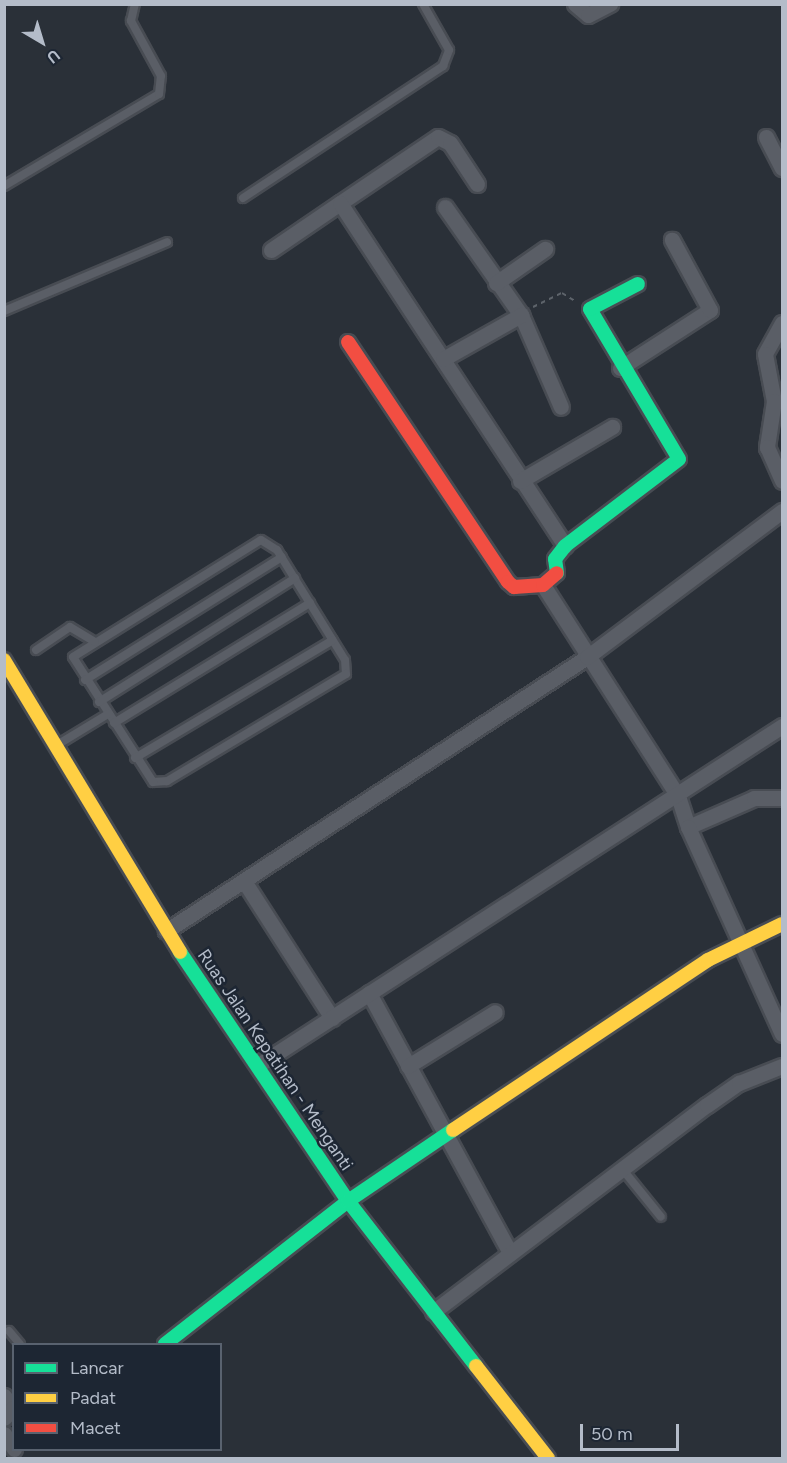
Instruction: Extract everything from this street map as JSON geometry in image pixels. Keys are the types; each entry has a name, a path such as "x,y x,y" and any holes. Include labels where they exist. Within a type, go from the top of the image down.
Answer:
{"street":[{"path":"575,4 588,15 610,4"},
{"path":"271,250 438,137 450,143 477,184"},
{"path":"766,137 781,160"},
{"path":"340,203 520,481 565,546"},
{"path":"445,207 496,283 521,315 561,407"},
{"path":"620,368 710,310 672,240"},
{"path":"496,283 545,249"},
{"path":"348,342 508,582 521,588 543,585 559,571 555,559 565,546 679,459 620,368 590,309 638,284"},
{"path":"442,359 521,315"},
{"path":"783,323 765,354 774,400 767,447 783,481"},
{"path":"520,481 612,427"},
{"path":"166,931 587,657 783,511"},
{"path":"543,585 678,796 688,827 783,1034"},
{"name":"Ruas Jalan Kepatihan - Menganti","path":"6,666 57,745 166,931 260,1064 348,1201 548,1458"},
{"path":"260,1064 783,726"},
{"path":"688,827 754,798 783,798"},
{"path":"244,880 332,1018"},
{"path":"168,1342 348,1201 739,941 783,924"},
{"path":"369,993 510,1253"},
{"path":"408,1066 495,1012"},
{"path":"433,1312 739,1083 783,1066"},
{"path":"4,1434 12,1450"}],"lane":[{"path":"4,186 159,94 162,76 131,21 135,4"},
{"path":"243,198 443,66 449,50 423,4"},
{"path":"4,311 167,242"},
{"path":"261,540 272,543 295,578 348,669 343,677 167,781 153,782 135,758 73,659 95,642 261,540"},
{"path":"85,680 282,557"},
{"path":"99,702 295,578"},
{"path":"114,723 310,603"},
{"path":"36,650 70,627 95,642"},
{"path":"135,758 333,640"},
{"path":"57,745 108,714"},
{"path":"623,1170 661,1217"},
{"path":"9,1331 19,1343"}],"path":[{"path":"521,315 562,293 582,311 590,309"}],"traffic: fast":[{"path":"557,573 555,559 565,546 679,459 590,309 638,284"},
{"path":"180,952 348,1201 476,1366"},
{"path":"166,1343 348,1201 453,1130"}],"traffic: slow":[{"path":"4,660 180,952"},
{"path":"453,1130 708,960 782,924"},
{"path":"476,1366 548,1458"}],"traffic: jam":[{"path":"348,342 508,582 514,587 543,585 557,573"}]}
